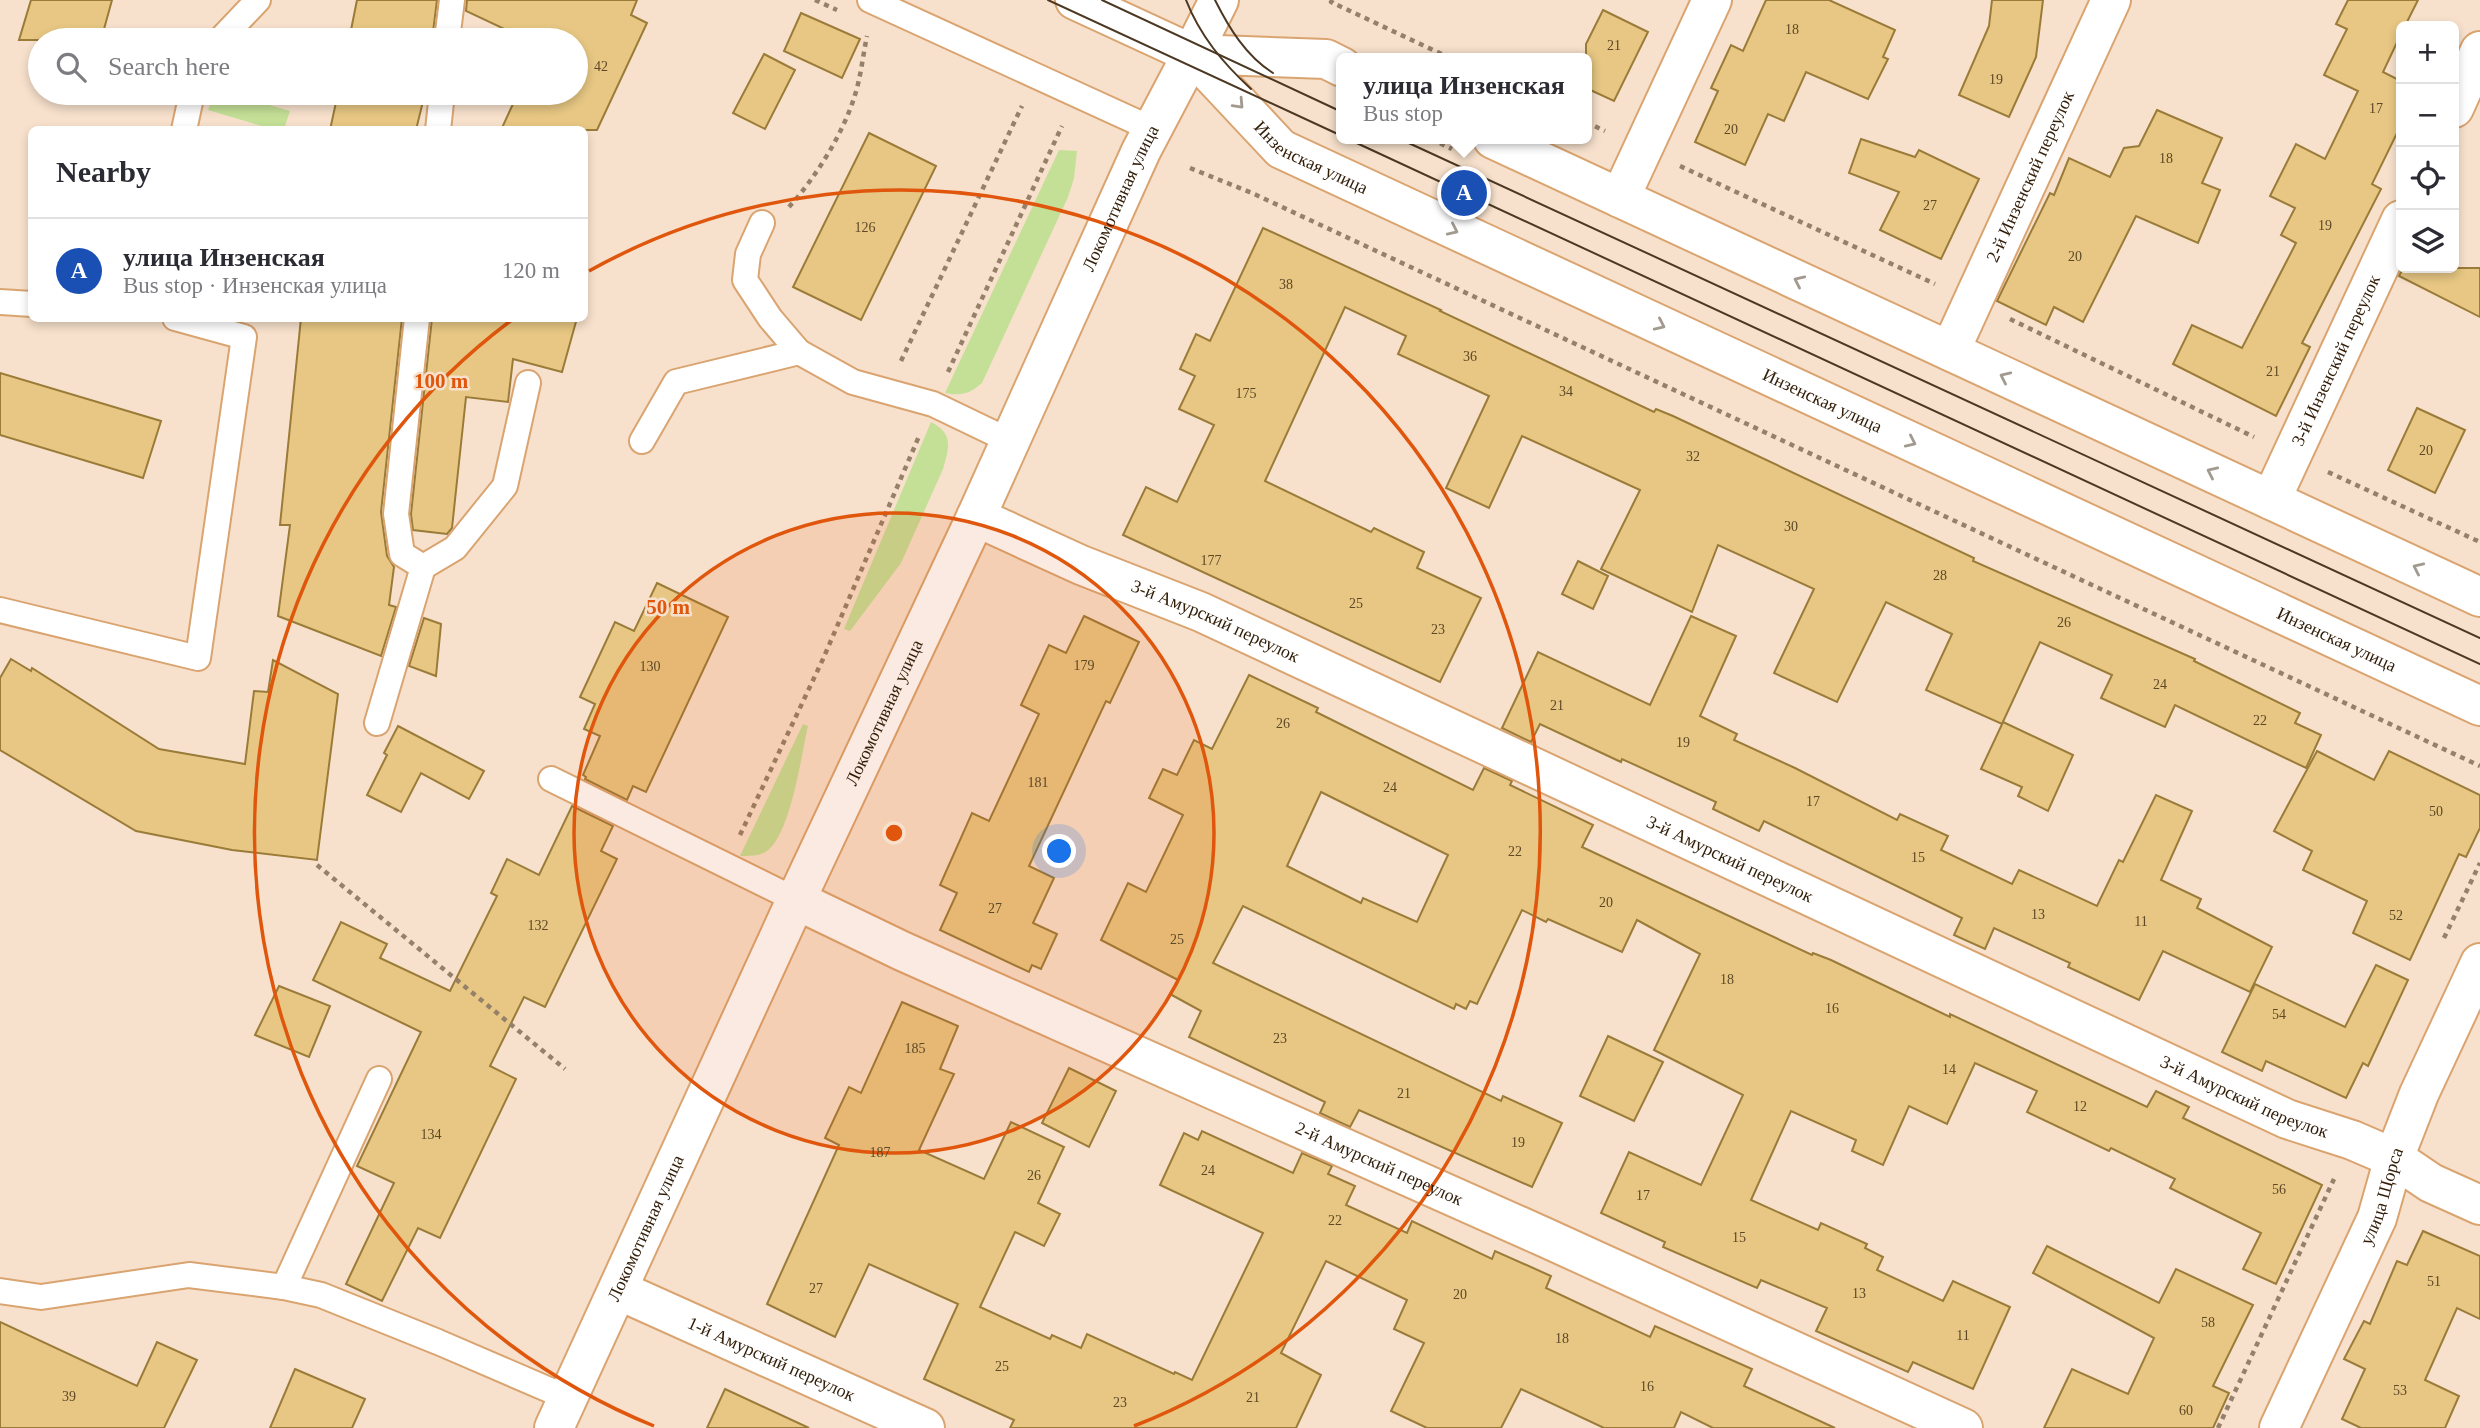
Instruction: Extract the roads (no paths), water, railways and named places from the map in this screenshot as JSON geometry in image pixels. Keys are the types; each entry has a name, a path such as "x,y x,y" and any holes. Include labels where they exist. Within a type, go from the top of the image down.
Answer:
{"street":[{"name":"Инзенская улица","path":"1075,0 1192,54 1281,149 2480,706"},
{"name":"Локомотивная улица","path":"561,1413 796,900 976,517 1152,129 1219,0"},
{"path":"1620,198 1712,0"},
{"name":"2-й Инзенский переулок","path":"1950,351 2110,0"},
{"path":"2459,97 2480,51"},
{"name":"Инзенская улица","path":"1192,54 1326,59 1336,64"},
{"path":"1504,144 2480,597"},
{"name":"3-й Инзенский переулок","path":"2271,500 2396,231"},
{"name":"3-й Амурский переулок","path":"976,517 1081,565 1214,618 2287,1119 2352,1140 2394,1158 2431,1183 2480,1205"},
{"name":"2-й Амурский переулок","path":"796,900 902,951 1963,1428"},
{"name":"улица Щорса","path":"2279,1428 2377,1218 2394,1158 2419,1094 2480,963"},
{"name":"1-й Амурский переулок","path":"618,1290 925,1428"}],"lane":[{"path":"231,28 258,0"},
{"path":"448,28 452,0"},
{"path":"870,0 1152,129"},
{"path":"185,126 189,105"},
{"path":"438,126 441,105"},
{"path":"762,223 748,254 745,280 770,318 799,352 853,382 933,404 1010,441"},
{"path":"0,302 28,304"},
{"path":"0,610 198,658 244,337 190,322"},
{"path":"417,322 396,514 402,554 423,567"},
{"path":"642,441 676,382 799,352"},
{"path":"377,723 423,567 455,548 505,486 528,383"},
{"path":"551,779 796,900"},
{"path":"284,1287 379,1079"},
{"path":"0,1291 41,1297 189,1275 284,1287 334,1300 438,1342 561,1413"}],"tram line":[{"path":"1048,0 1336,133"},
{"path":"1102,0 1336,109"},
{"path":"1186,0 1213,48 1251,89"},
{"path":"1215,0 1239,41 1273,73"},
{"path":"1359,144 2480,664"},
{"path":"1411,144 2480,638"}],"place":[{"name":"улица Инзенская","path":"1464,193"}]}
